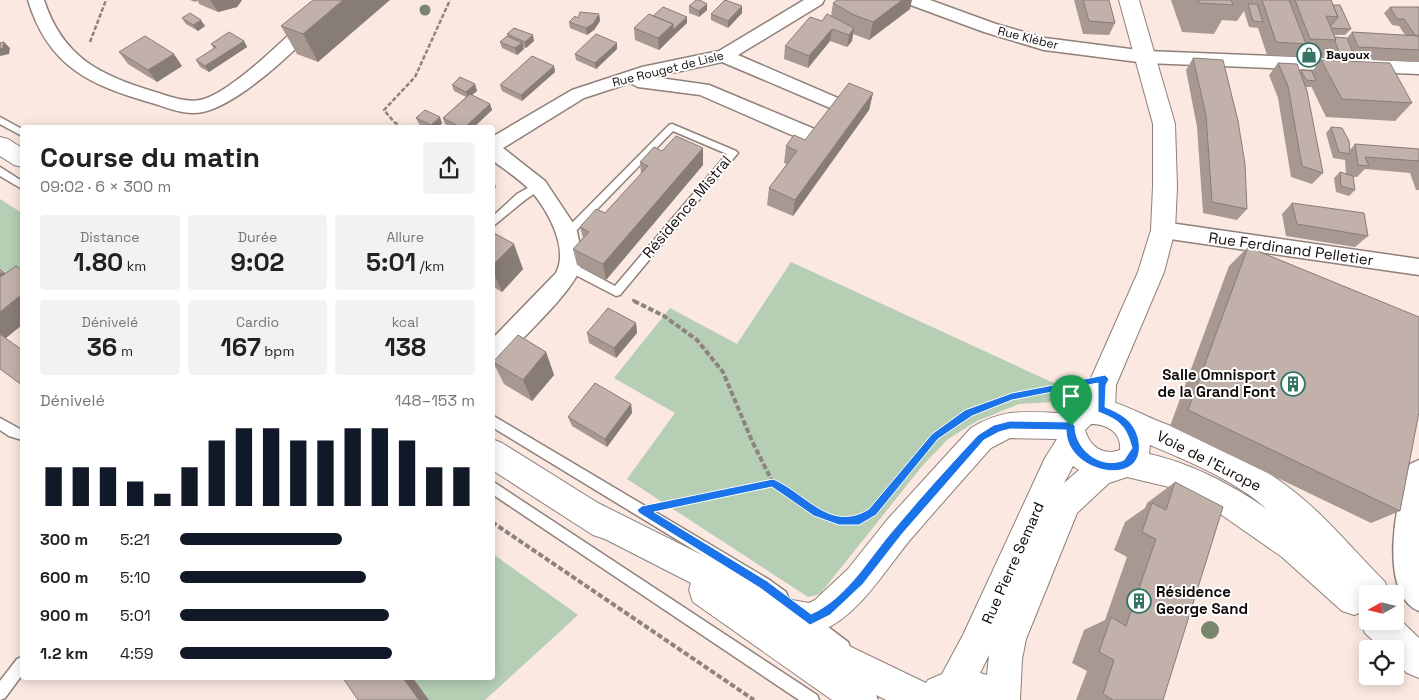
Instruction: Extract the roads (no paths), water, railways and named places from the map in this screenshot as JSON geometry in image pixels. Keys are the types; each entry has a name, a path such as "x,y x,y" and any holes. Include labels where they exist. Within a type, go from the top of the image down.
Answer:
{"main road":[{"path":"1113,415 1084,411 1077,415 1071,433 1076,448 1087,459 1100,466 1119,465 1133,457 1136,448 1131,430 1113,415 1102,385 1151,272 1163,230 1165,187 1164,124 1129,0"},
{"path":"0,145 20,158"},
{"name":"Voie de l'Europe","path":"1113,415 1165,437 1255,482 1290,507 1364,585"},
{"path":"589,514 789,616 810,620 827,612 859,580 898,531 981,438 997,428 1010,425 1071,433"},
{"name":"Rue Pierre Semard","path":"943,693 975,647 1071,433"},
{"path":"495,454 750,620 875,692 923,700"},
{"name":"Voie de l'Europe","path":"1119,465 1178,476 1219,496 1254,517 1317,565 1359,604"},
{"name":"Rue Pierre Semard","path":"1003,700 1008,638 1066,503 1079,488 1119,465"},
{"path":"1404,626 1419,642"},
{"path":"1386,630 1419,661"},
{"path":"943,693 971,686 987,692 999,700"}],"street":[{"path":"36,0 46,30 56,45 77,65 112,85 184,106 202,106 217,101 253,76 304,29 331,0"},
{"name":"Rue Rouget de Lisle","path":"495,146 554,107 578,94 617,80 724,56 813,0"},
{"name":"Rue Kléber","path":"914,0 990,28 1044,44 1146,57 1419,68"},
{"path":"724,56 841,106"},
{"path":"617,80 657,82 703,89 817,138"},
{"path":"495,150 538,186 568,232 570,267 564,279 495,352"},
{"name":"Rue Ferdinand Pelletier","path":"1163,230 1419,267"},
{"path":"1419,472 1406,551 1406,567 1410,582 1419,598"}],"lane":[{"path":"0,120 20,132"},
{"name":"Résidence Mistral","path":"568,232 672,127 733,154 616,292 570,267"},
{"path":"0,171 20,184"},
{"path":"495,220 520,197 538,186"},
{"path":"495,422 763,584 810,620 875,692"},
{"path":"0,423 20,434"},
{"path":"495,489 812,700"},
{"path":"0,693 20,667"}],"place":[{"name":"Bayoux","path":"1309,55"},
{"name":"Salle Omnisport de la Grand Font","path":"1293,384"},
{"name":"Résidence George Sand","path":"1139,601"}]}
